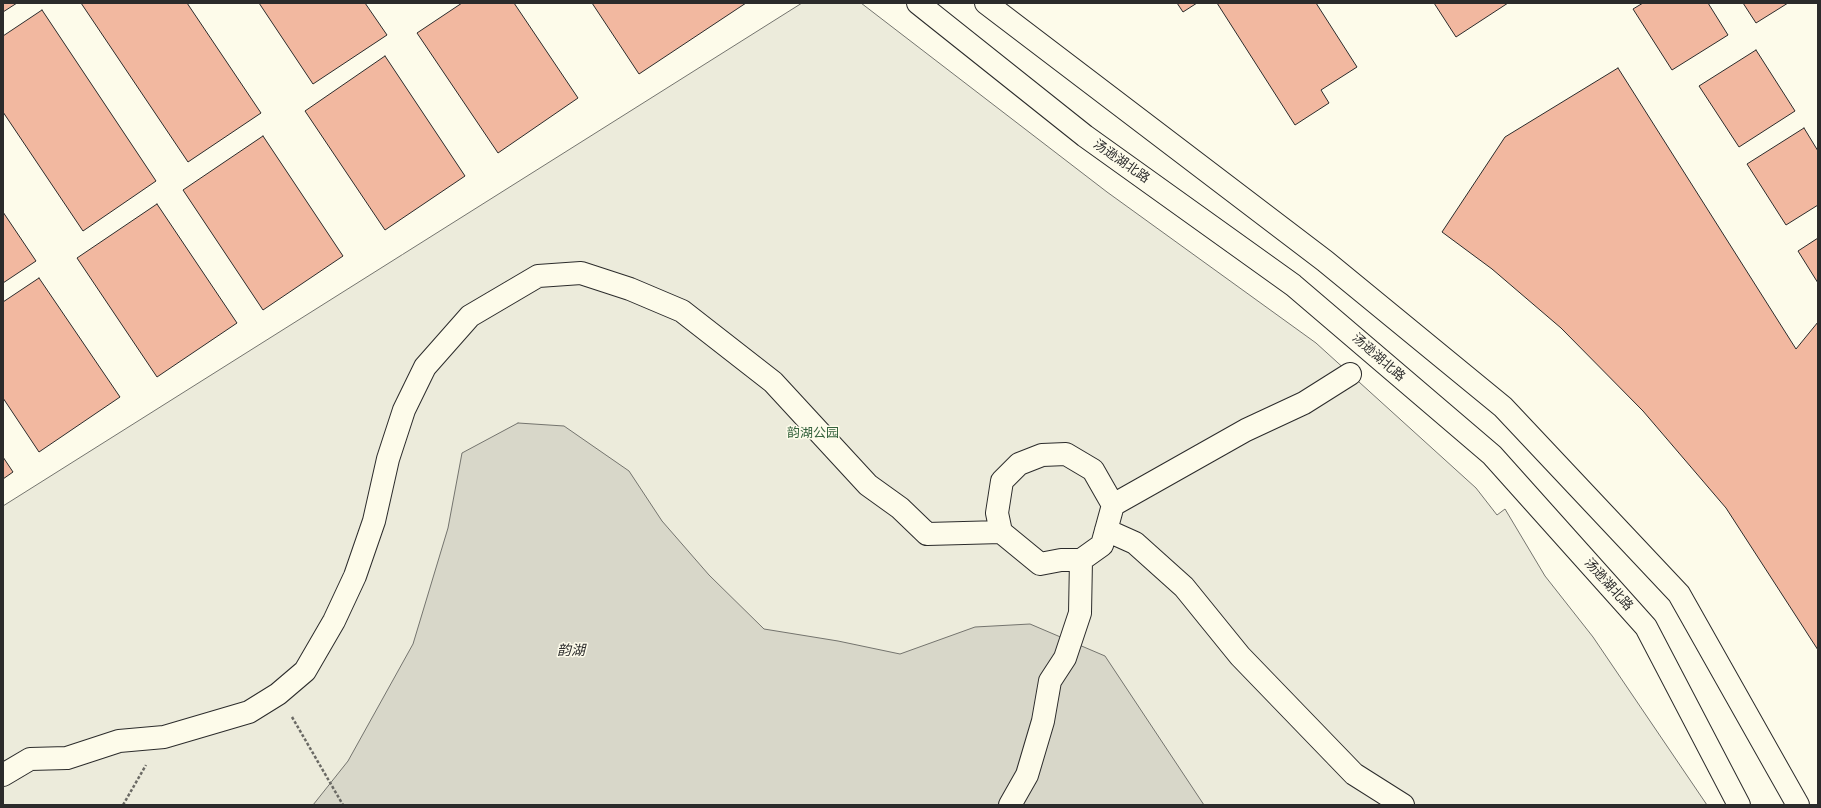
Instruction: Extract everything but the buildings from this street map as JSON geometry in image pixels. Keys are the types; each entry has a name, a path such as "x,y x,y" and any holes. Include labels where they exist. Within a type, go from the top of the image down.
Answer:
{"street":[{"name":"汤逊湖北路","path":"918,3 1085,136 1293,285 1492,455 1646,627 1739,805"},
{"path":"986,3 1325,261 1503,407 1679,594 1798,805"},
{"path":"3,774 30,759 66,758 119,741 164,737 248,712 278,694 304,671 334,621 355,576 374,521 388,459 404,410 425,367 470,316 538,276 581,273 630,289 682,311 773,382 868,485 900,508 927,534 1001,532"},
{"path":"1113,505 1093,470 1066,454 1042,455 1019,464 1002,482 997,513 1001,532 1040,564 1061,560 1081,560 1102,545 1113,505 1246,430 1304,404 1350,374"},
{"path":"1106,530 1135,543 1184,587 1240,656 1354,774 1403,805"},
{"path":"1010,805 1027,775 1043,721 1050,681 1065,658 1080,613 1081,560"}],"path":[{"path":"278,694 343,805"},
{"path":"123,805 142,770 164,737"}],"green space":[{"name":"韵湖公园","path":"802,3 861,3 1107,192 1316,343 1476,488 1497,515 1505,509 1545,576 1593,637 1707,805 3,805 3,506"}],"water":[{"name":"韵湖","path":"518,423 564,426 629,471 662,521 709,575 764,629 838,641 900,654 975,627 1030,624 1105,656 1204,805 313,805 348,761 413,644 448,528 462,453"}]}
